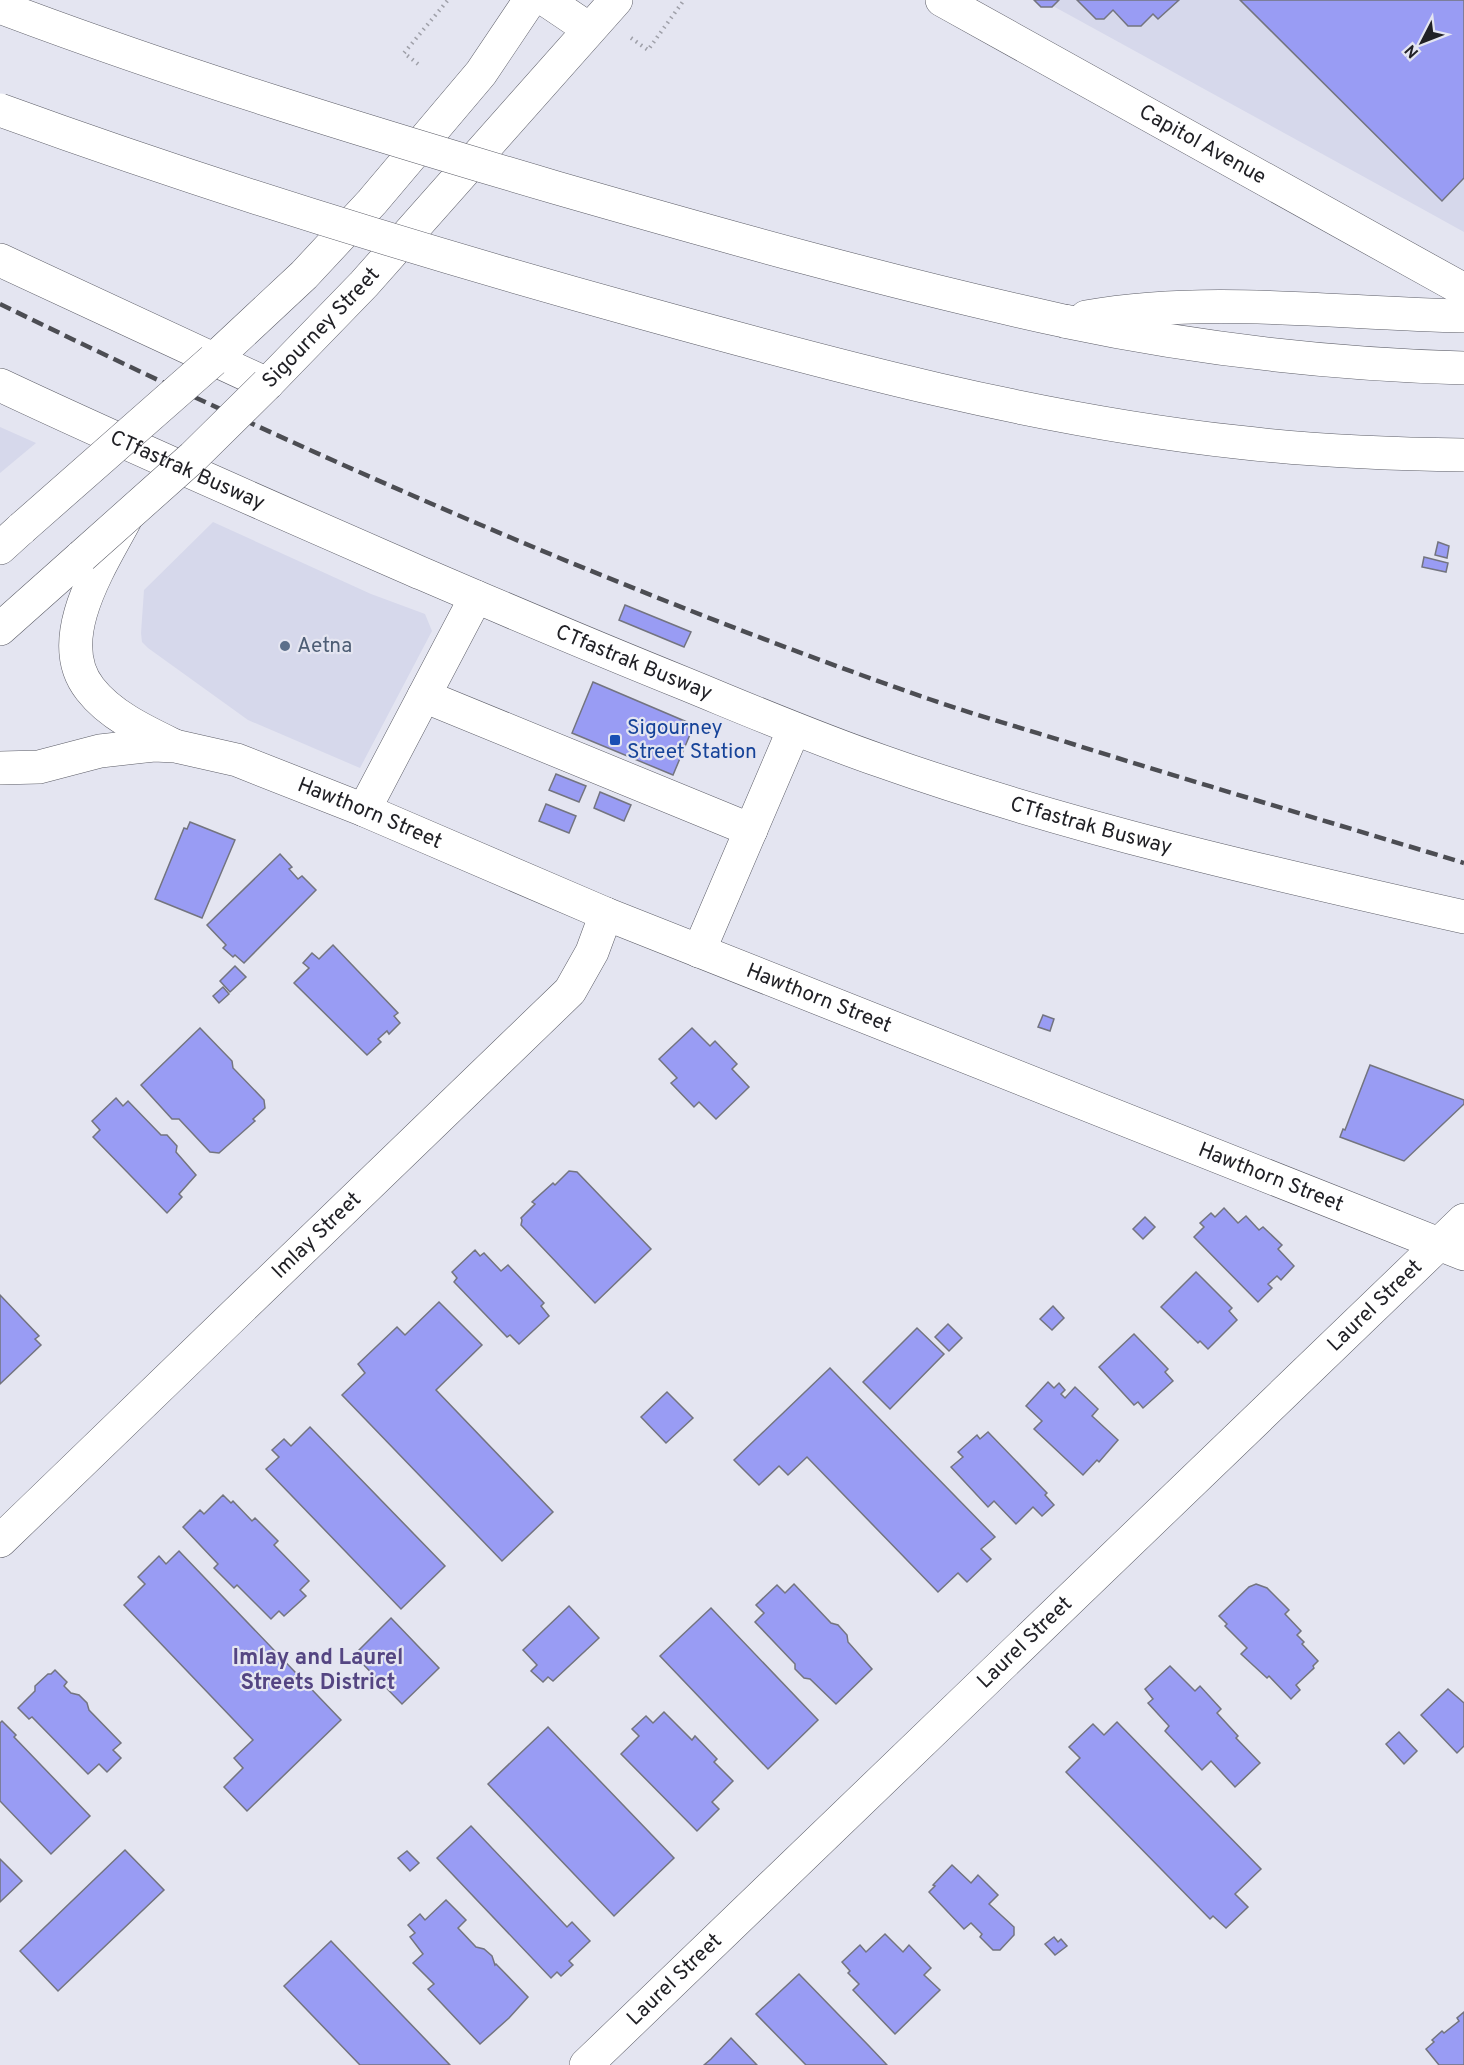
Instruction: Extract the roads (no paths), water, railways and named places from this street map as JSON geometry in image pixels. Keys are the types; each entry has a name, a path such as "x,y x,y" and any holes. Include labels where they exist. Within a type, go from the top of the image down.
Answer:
{"main road":[{"path":"11,538 278,300 372,202 481,73 530,0"},
{"path":"546,0 589,29"},
{"name":"Sigourney Street","path":"0,629 92,560 127,516 193,457 267,384 364,284 616,0"},
{"name":"Capitol Avenue","path":"942,0 1464,290"},
{"path":"0,8 200,79 498,171 933,290 1064,321 1140,336 1289,357 1384,365 1464,368"},
{"path":"0,110 233,189 546,286 750,342 942,390 1103,423 1236,442 1351,453 1464,455"},
{"path":"0,260 267,384"},
{"path":"1064,321 1155,308 1232,306 1464,316"},
{"name":"CTfastrak Busway","path":"0,385 98,431 476,597 794,729 881,761 1129,837 1464,917"},
{"name":"Hawthorn Street","path":"92,560 76,643 81,675 89,689 110,709 145,731 175,746 237,760 364,810 606,914 1451,1249"},
{"path":"364,810 476,597"},
{"path":"424,696 751,830"},
{"path":"699,951 794,729"},
{"name":"Hawthorn Street","path":"0,768 39,767 100,751 126,747 175,746"},
{"name":"Imlay Street","path":"0,1541 570,991 592,952 606,914"},
{"name":"Laurel Street","path":"586,2065 1451,1249 1464,1220"}],"railway":[{"path":"0,304 342,465 693,612 947,705 1464,863"}],"place":[{"name":"Aetna","path":"285,646"},
{"name":"Sigourney Street Station","path":"615,740"}],"district":[{"name":"Imlay and Laurel Streets District","path":"318,1670"}]}
